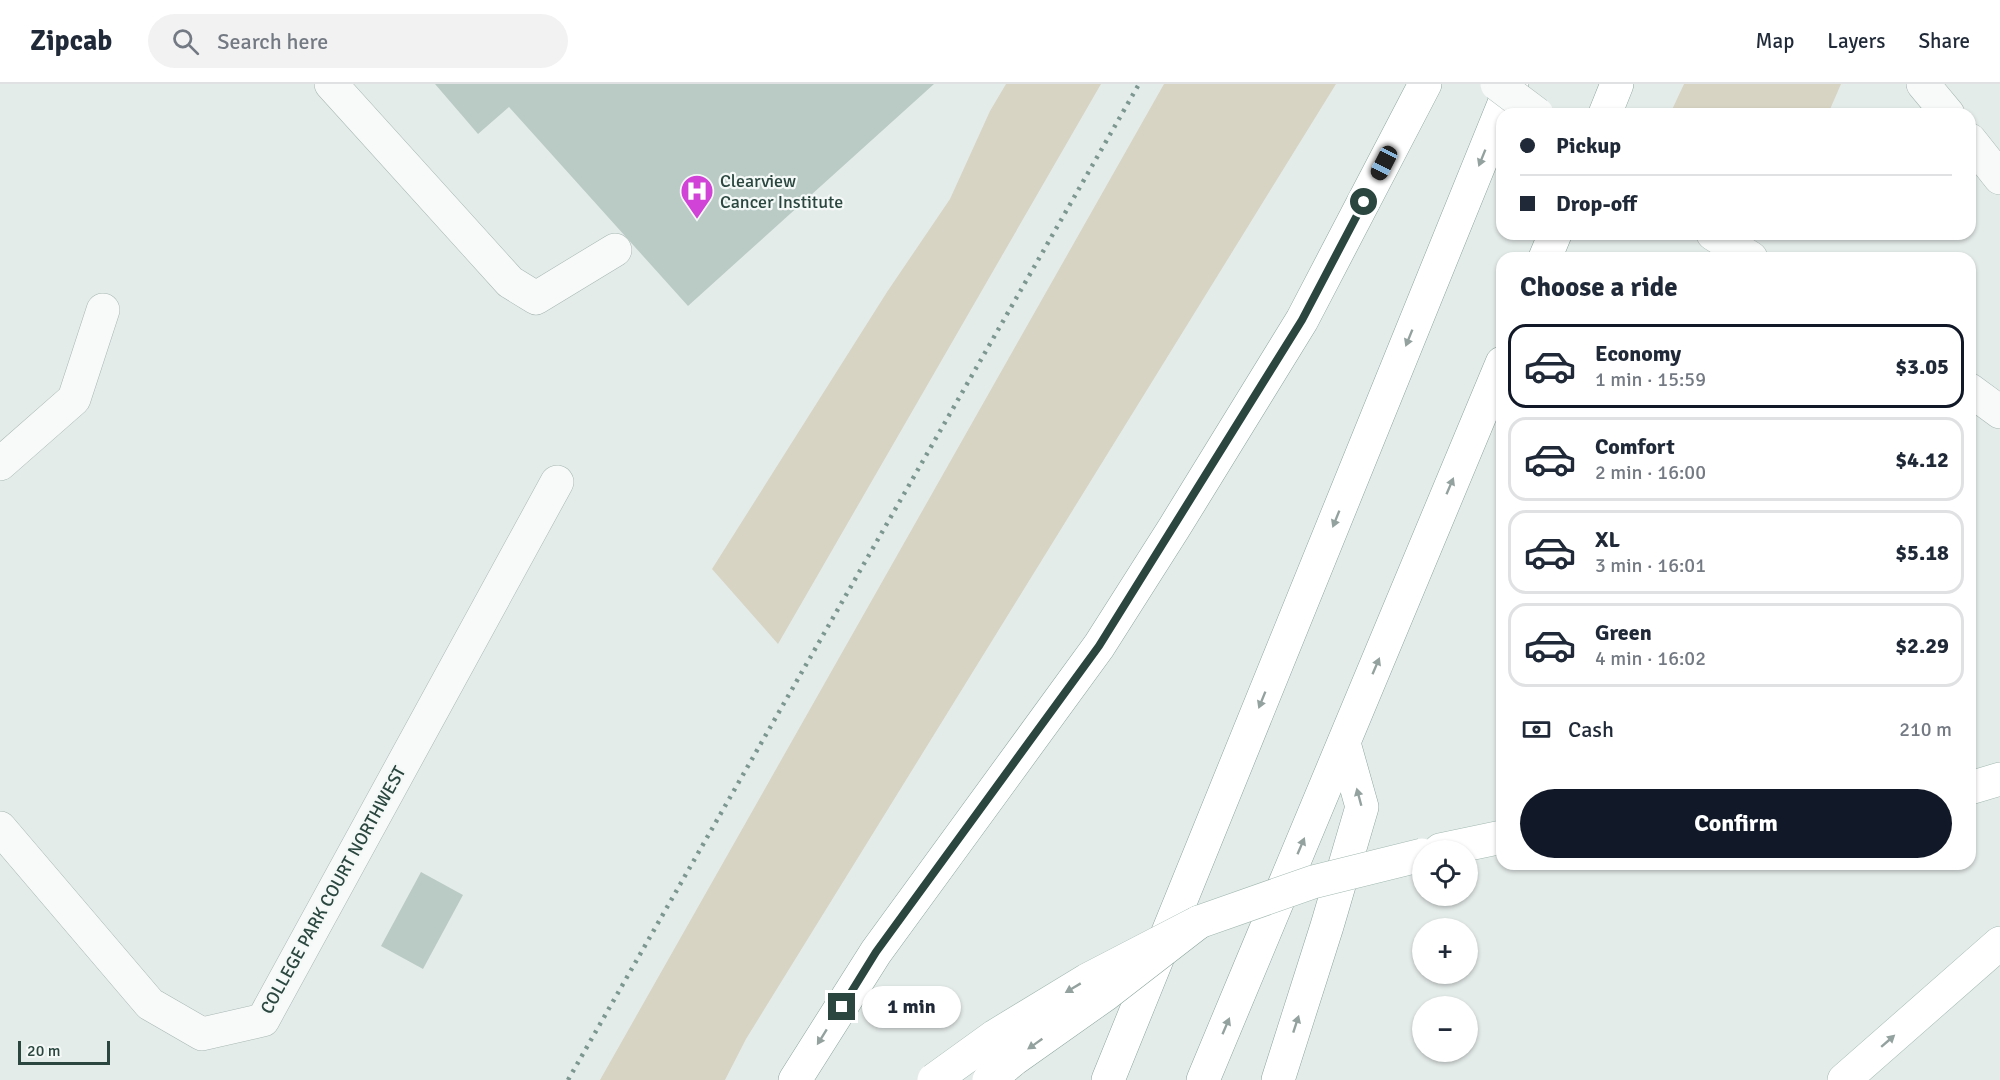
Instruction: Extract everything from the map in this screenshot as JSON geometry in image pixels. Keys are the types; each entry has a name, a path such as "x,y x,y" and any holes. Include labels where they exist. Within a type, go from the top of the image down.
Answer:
{"main road":[{"path":"795,1080 876,952 1099,646 1174,528 1302,320 1425,84"},
{"path":"1502,108 1512,84"},
{"path":"1607,108 1617,84"},
{"path":"1108,1080 1496,123"},
{"path":"1203,1080 1496,377"},
{"path":"1278,1080 1362,807 1344,743"},
{"path":"1976,786 2000,779"},
{"path":"1478,842 1496,838"},
{"path":"934,1080 995,1036 1087,980 1199,922 1312,882 1412,857"},
{"path":"989,1080 1199,922"},
{"path":"1844,1080 2000,943"}],"street":[{"path":"331,84 510,282 536,298 615,250"},
{"path":"1497,84 1529,108"},
{"path":"1923,84 1943,108"},
{"path":"1722,240 1742,252"},
{"path":"0,464 74,399 103,310"},
{"path":"1976,394 2000,411"},
{"name":"COLLEGE PARK COURT NORTHWEST","path":"0,828 150,1004 202,1034 263,1020 557,482"}],"shaded area":[{"path":"1006,84 1101,84 778,644 712,569 887,292 950,199 990,111"},
{"path":"1164,84 1336,84 746,1039 725,1080 600,1080"},
{"path":"1684,84 1841,84 1831,108 1673,108"}],"building":[{"name":"Clearview Cancer Institute","path":"435,84 934,84 688,306 509,107 478,134"},
{"path":"421,872 463,895 423,969 381,946"}],"railway":[{"path":"568,1080 1139,84"}],"place":[{"name":"Clearview Cancer Institute","path":"697,220"}],"route":[{"path":"842,1007 876,952 1099,646 1302,320 1364,202"}]}
